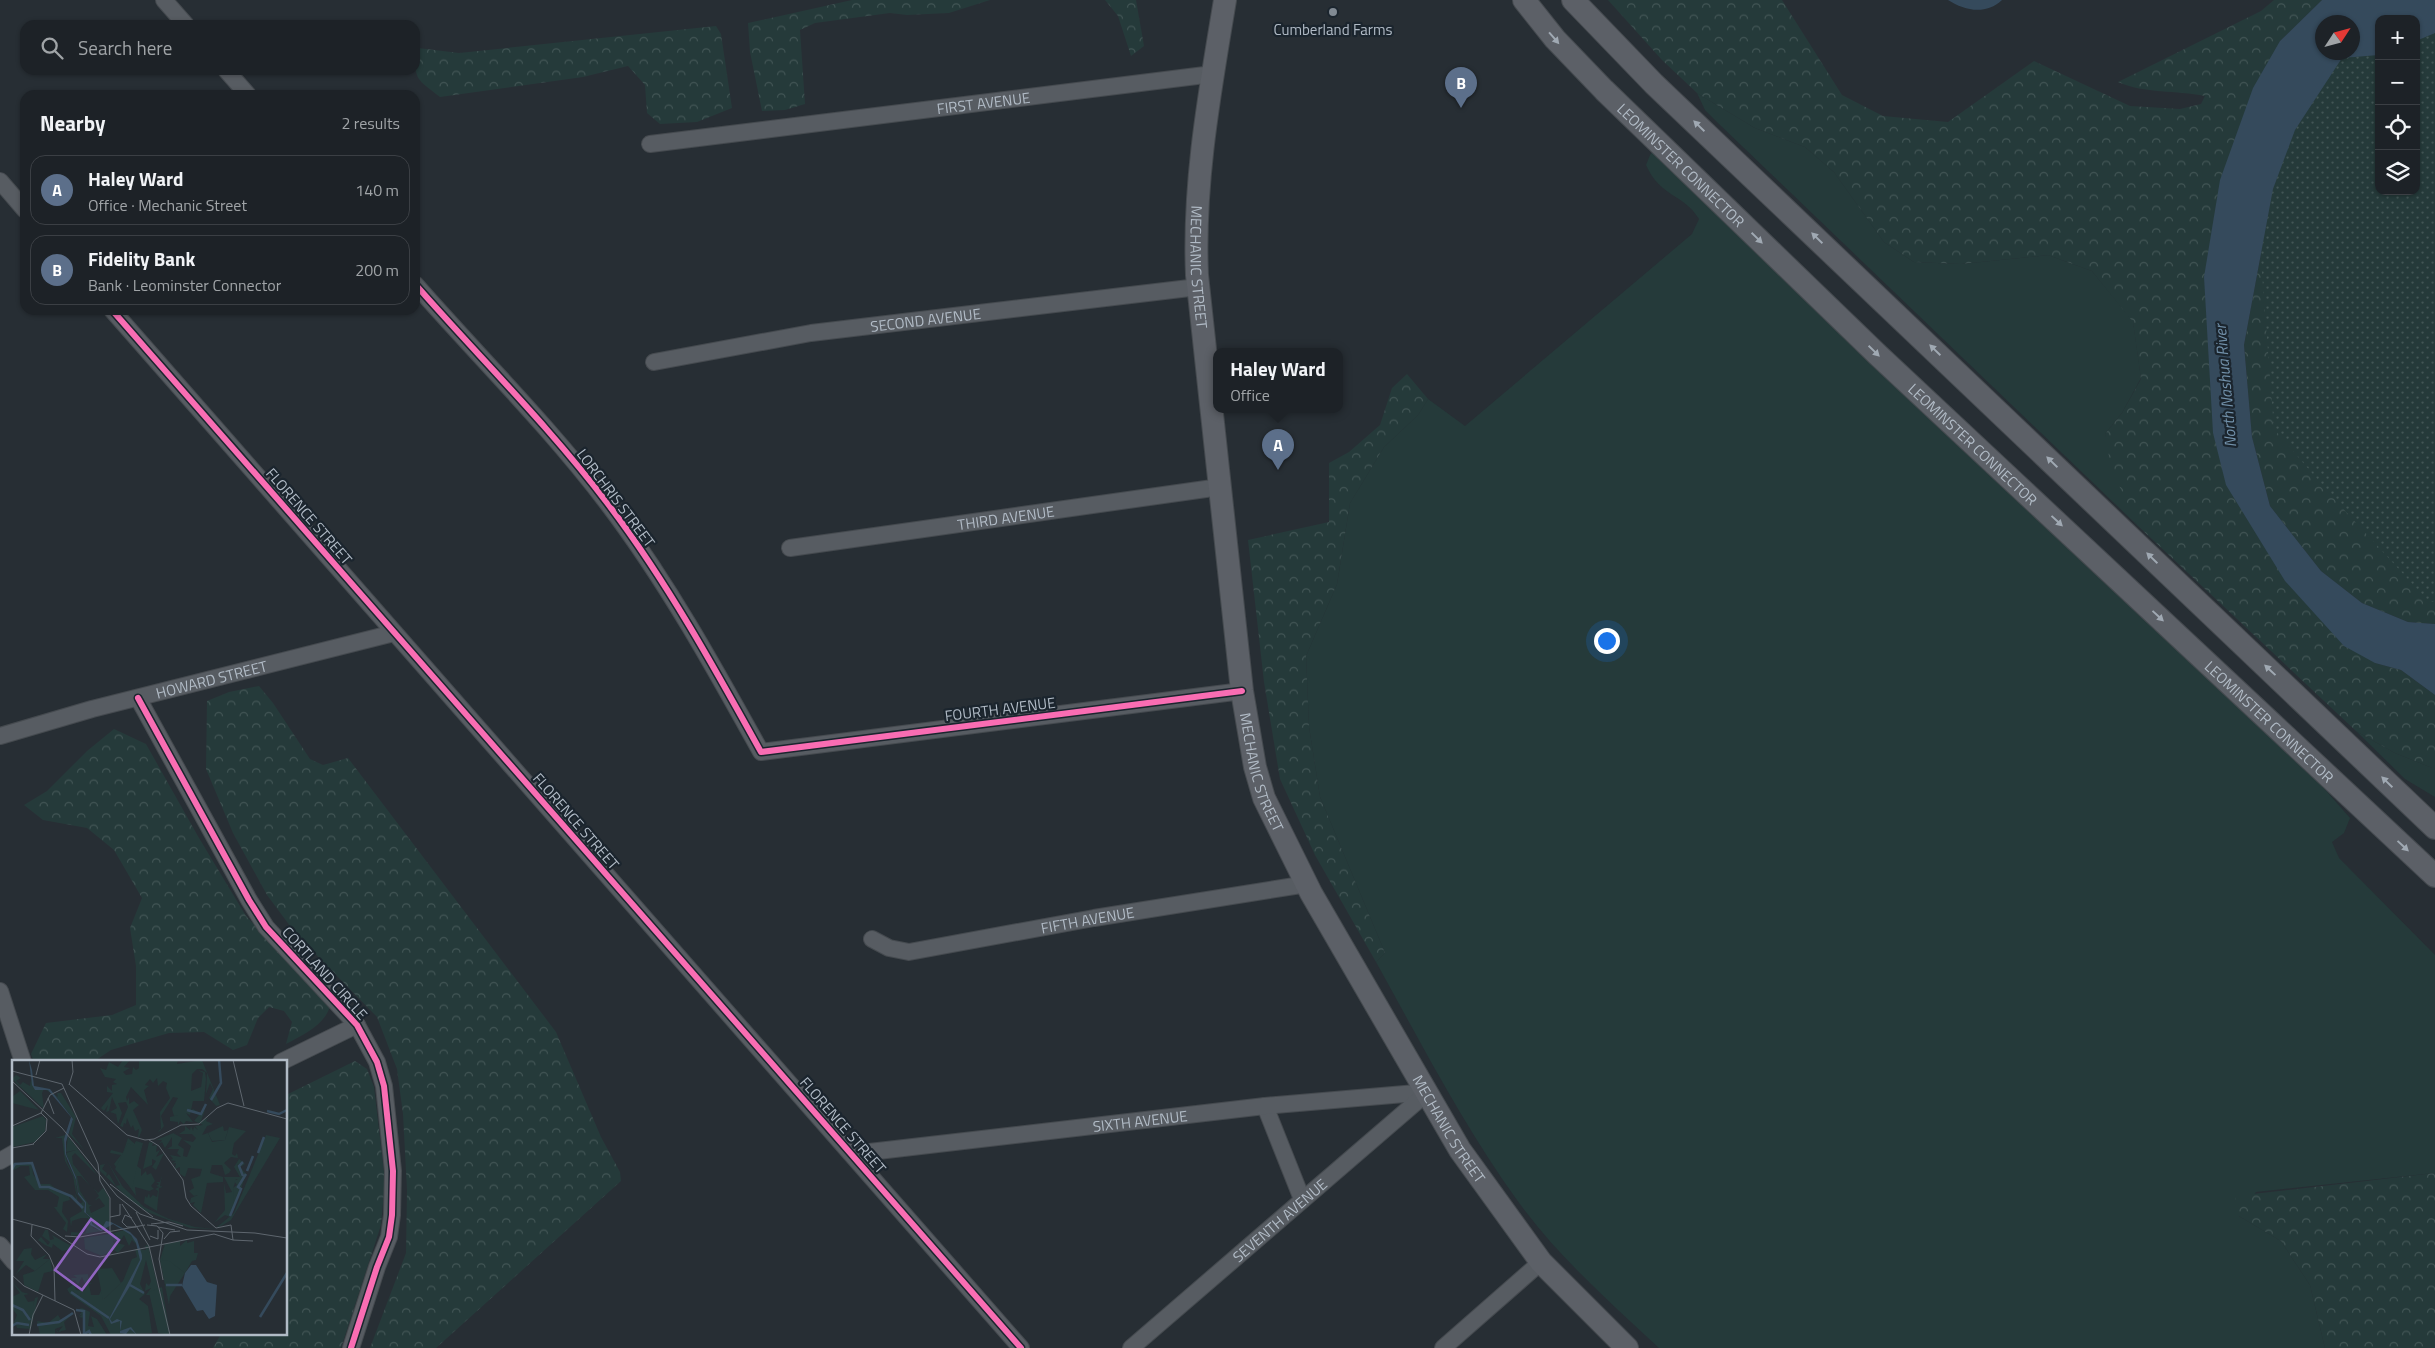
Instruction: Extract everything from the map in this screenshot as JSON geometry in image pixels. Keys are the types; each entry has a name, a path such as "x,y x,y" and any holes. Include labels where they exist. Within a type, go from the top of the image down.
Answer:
{"main road":[{"name":"MECHANIC STREET","path":"1224,0 1212,74 1197,196 1195,237 1198,287 1242,692 1255,767 1264,798 1306,884 1460,1150 1541,1262 1627,1348"},
{"name":"LEOMINSTER CONNECTOR","path":"1524,0 1555,39 1604,90 1878,355 2435,876"},
{"path":"1574,0 1654,84 2435,828"},
{"path":"2407,801 2435,810"}],"street":[{"path":"164,0 182,20"},
{"name":"FIRST AVENUE","path":"650,144 1212,74"},
{"path":"230,75 244,90"},
{"path":"0,182 20,204"},
{"name":"SECOND AVENUE","path":"654,362 811,334 1198,287"},
{"name":"LORCHRIS STREET","path":"420,290 556,440 608,503 687,620 761,752"},
{"name":"FLORENCE STREET","path":"116,315 1021,1348"},
{"name":"THIRD AVENUE","path":"790,548 1220,487"},
{"name":"HOWARD STREET","path":"0,736 92,708 394,633"},
{"name":"FOURTH AVENUE","path":"761,752 1242,692"},
{"name":"CORTLAND CIRCLE","path":"138,698 234,877 266,926 357,1025 377,1062 384,1086 393,1180 389,1238 377,1267 351,1348"},
{"name":"FIFTH AVENUE","path":"872,939 889,948 909,952 1094,918 1306,884"},
{"path":"0,991 23,1060"},
{"path":"285,1060 357,1025"},
{"name":"SIXTH AVENUE","path":"852,1154 1265,1106 1428,1092"},
{"name":"SEVENTH AVENUE","path":"1131,1348 1428,1092"},
{"path":"1265,1106 1302,1199"},
{"path":"0,1161 12,1155"},
{"path":"0,1245 12,1260"},
{"path":"1443,1348 1541,1262"}],"green space":[{"path":"852,0 990,0 949,13 907,15 890,13 815,23 800,30 805,104 785,110 762,111 750,52 748,23"},
{"path":"1105,0 1136,0 1144,46 1131,56 1118,16"},
{"path":"1608,0 1782,0 1842,95 1883,116 1948,122 2034,61 2130,106 2180,109 2201,104 2205,96 2150,90 2118,82 2261,11 2274,0 2322,0 2280,41 2213,433 2375,663 2401,670 2435,695 2435,769 2395,753 2356,731 2137,525 2111,468 2105,434 2122,413 2141,379 2133,322 2092,271 2048,255 1961,264 1914,262 1884,242 1834,172 1805,147 1755,128 1697,93 1662,60"},
{"path":"2435,0 2435,602 2429,602 2337,502 2274,429 2256,196 2329,60 2360,60 2360,20 2375,16 2375,195 2420,195 2420,15 2378,15"},
{"path":"716,26 721,34 732,108 697,122 660,124 647,113 645,85 628,66 583,77 440,97 418,78 417,75 420,75 420,48 459,53"},
{"path":"2435,33 2435,624 2408,622 2362,603 2321,571 2270,506 2252,437 2244,345 2273,189 2375,190 2375,195 2420,195 2420,158"},
{"path":"1697,93 1755,128 1805,147 1834,172 1884,242 1914,262 1961,264 2048,255 2092,271 2133,321 2141,378 2122,413 2105,434 2137,525 1719,124 1705,110"},
{"path":"1655,149 2315,778 2350,818 2344,833 2332,842 2339,858 2435,955 2435,1173 2256,1192 2239,1216 2281,1241 2310,1285 2325,1348 1659,1348 1585,1278 1533,1221 1497,1172 1426,1053 1376,962 1385,953 1320,797 1309,727 1306,656 1337,584 1350,503 1384,447 1418,415 1428,399 1465,426 1692,234 1699,219 1693,211 1658,183 1646,165"},
{"path":"1407,374 1428,399 1418,415 1384,447 1350,503 1337,584 1306,656 1309,727 1320,797 1385,953 1376,962 1315,855 1280,779 1264,682 1248,540 1329,522 1329,463 1349,452 1380,425 1392,388"},
{"path":"259,686 273,703 310,759 323,765 348,758 556,1032 601,1137 620,1172 621,1181 436,1348 370,1348 406,1253 407,1190 403,1114 397,1069 377,1017 296,934 267,895 233,833 206,769 207,701 229,692"},
{"path":"114,729 146,744 246,916 330,1006 318,1024 286,1044 292,1022 284,1011 269,1007 258,1018 247,1045 233,1050 204,1032 169,1033 111,1050 96,1060 33,1060 31,1054 46,1023 112,1015 136,1005 136,966 130,928 142,898 114,850 87,828 43,820 24,805 47,791 87,751"},
{"path":"2356,731 2395,753 2435,769 2435,797 2405,779"},
{"path":"355,1061 367,1069 374,1087 385,1181 381,1225 341,1348 213,1348 220,1336 288,1336 288,1094"},
{"path":"2435,1173 2435,1348 2325,1348 2310,1285 2281,1241 2239,1216 2235,1196"}],"water":[{"path":"1948,0 2002,0 1989,8 1975,10 1961,7"},
{"name":"North Nashua River","path":"2322,0 2435,0 2435,33 2420,39 2420,15 2375,15 2375,55 2360,57 2360,15 2315,15 2315,60 2341,60 2295,130 2273,189 2244,345 2252,437 2270,506 2321,571 2362,603 2408,622 2435,624 2435,695 2401,670 2375,663 2344,646 2285,581 2226,485 2213,433 2204,277 2220,180 2253,88 2280,41"}],"cycle path":[{"path":"420,289 538,419 608,504 670,594 761,752 1242,691"},
{"path":"116,315 1021,1348"},
{"path":"138,698 249,900 266,927 357,1025 377,1062 384,1086 393,1171 392,1215 389,1237 377,1267 351,1348"}],"place":[{"name":"Cumberland Farms","path":"1333,12"},
{"name":"Fidelity Bank","path":"1461,108"},
{"name":"Haley Ward","path":"1278,470"}]}
